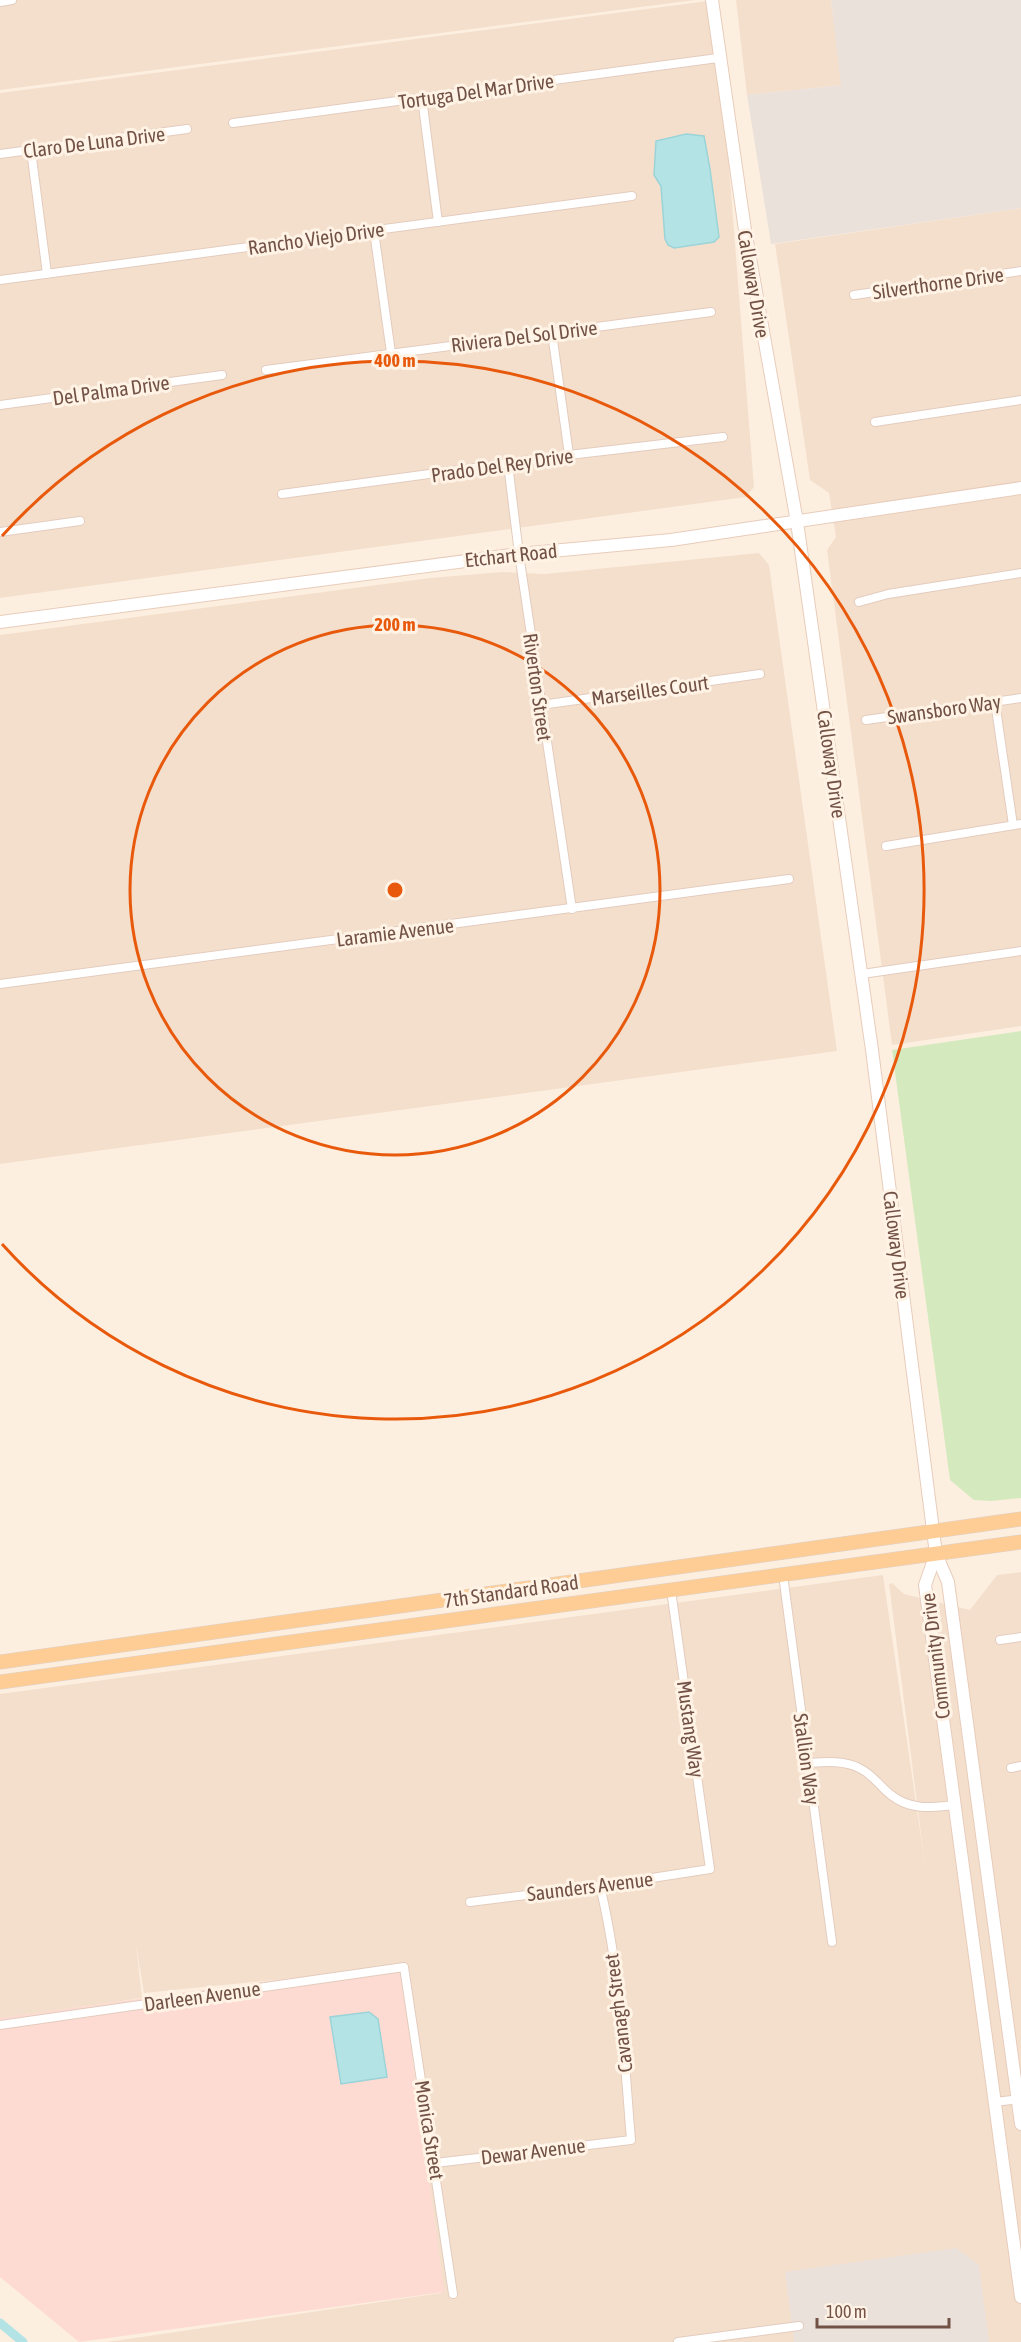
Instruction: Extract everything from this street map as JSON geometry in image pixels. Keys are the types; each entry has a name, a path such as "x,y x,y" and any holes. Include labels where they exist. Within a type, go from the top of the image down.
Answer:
{"main road":[{"name":"7th Standard Road","path":"0,1662 502,1593 934,1530 1021,1520"},
{"name":"7th Standard Road","path":"0,1682 1021,1542"}],"street":[{"path":"0,2 12,0"},
{"name":"Calloway Drive","path":"712,0 718,58 745,230 797,522 862,974 936,1554"},
{"name":"Tortuga Del Mar Drive","path":"233,123 718,58"},
{"path":"422,98 438,222"},
{"name":"Claro De Luna Drive","path":"0,154 187,129"},
{"path":"31,150 47,274"},
{"name":"Rancho Viejo Drive","path":"0,280 632,196"},
{"path":"374,231 391,353"},
{"name":"Silverthorne Drive","path":"854,296 1021,271"},
{"name":"Riviera Del Sol Drive","path":"266,370 711,312"},
{"path":"552,333 569,455"},
{"name":"Del Palma Drive","path":"0,405 222,375"},
{"path":"875,422 1021,400"},
{"name":"Prado Del Rey Drive","path":"282,495 569,455 723,437"},
{"name":"Riverton Street","path":"508,464 519,554 572,909"},
{"name":"Etchart Road","path":"0,622 519,554 671,540 1021,488"},
{"path":"0,532 80,521"},
{"path":"859,602 888,594 1021,573"},
{"name":"Marseilles Court","path":"541,705 760,674"},
{"name":"Swansboro Way","path":"866,720 1021,698"},
{"path":"886,846 1017,825 995,702"},
{"name":"Laramie Avenue","path":"0,984 789,879"},
{"path":"862,974 1021,951"},
{"name":"Community Drive","path":"936,1554 925,1585 1021,2298"},
{"name":"Community Drive","path":"936,1554 948,1582 1021,2124"},
{"name":"Stallion Way","path":"783,1575 832,1942"},
{"name":"Mustang Way","path":"671,1590 710,1869"},
{"path":"1000,1640 1021,1637"},
{"path":"808,1763 833,1762 857,1766 875,1777 890,1794 917,1808 953,1805"},
{"path":"1011,1768 1021,1766"},
{"name":"Saunders Avenue","path":"470,1902 600,1886 710,1869"},
{"name":"Cavanagh Street","path":"600,1886 606,1911 620,2020 632,2140"},
{"name":"Darleen Avenue","path":"0,2025 404,1967"},
{"name":"Monica Street","path":"404,1967 453,2294"},
{"path":"995,2102 1019,2099"},
{"name":"Dewar Avenue","path":"435,2163 632,2140"},
{"path":"678,2342 799,2326"},
{"path":"760,2331 761,2342"}],"shaded area":[{"path":"0,0 695,0 0,90"},
{"path":"716,0 754,487 746,497 0,598 0,93"},
{"path":"736,0 831,0 842,85 747,95"},
{"path":"831,0 1021,0 1021,208 771,244 747,95 841,85"},
{"path":"1021,208 1021,1026 892,1045 827,550 836,537 829,493 810,480 775,244"},
{"path":"759,553 769,565 837,1051 0,1164 0,635 430,578 502,572 545,574"},
{"path":"1021,1572 1021,2342 107,2342 441,2293 404,1967 144,1993 136,1945 142,1998 0,2019 0,1694 883,1575 925,1865 889,1584 892,1583 904,1594 970,1610 997,1575"},
{"path":"400,1963 444,2292 79,2342 0,2277 0,2018"},
{"path":"956,2248 979,2265 989,2342 794,2342 785,2272"}],"green space":[{"path":"1021,1031 1021,1498 974,1500 950,1480 892,1050"}],"water":[{"path":"686,134 704,136 719,237 714,242 674,248 668,245 665,239 661,186 654,175 656,141"},
{"path":"369,2012 378,2019 387,2077 341,2084 330,2017"}],"waterway":[{"path":"0,2323 23,2342"}]}
